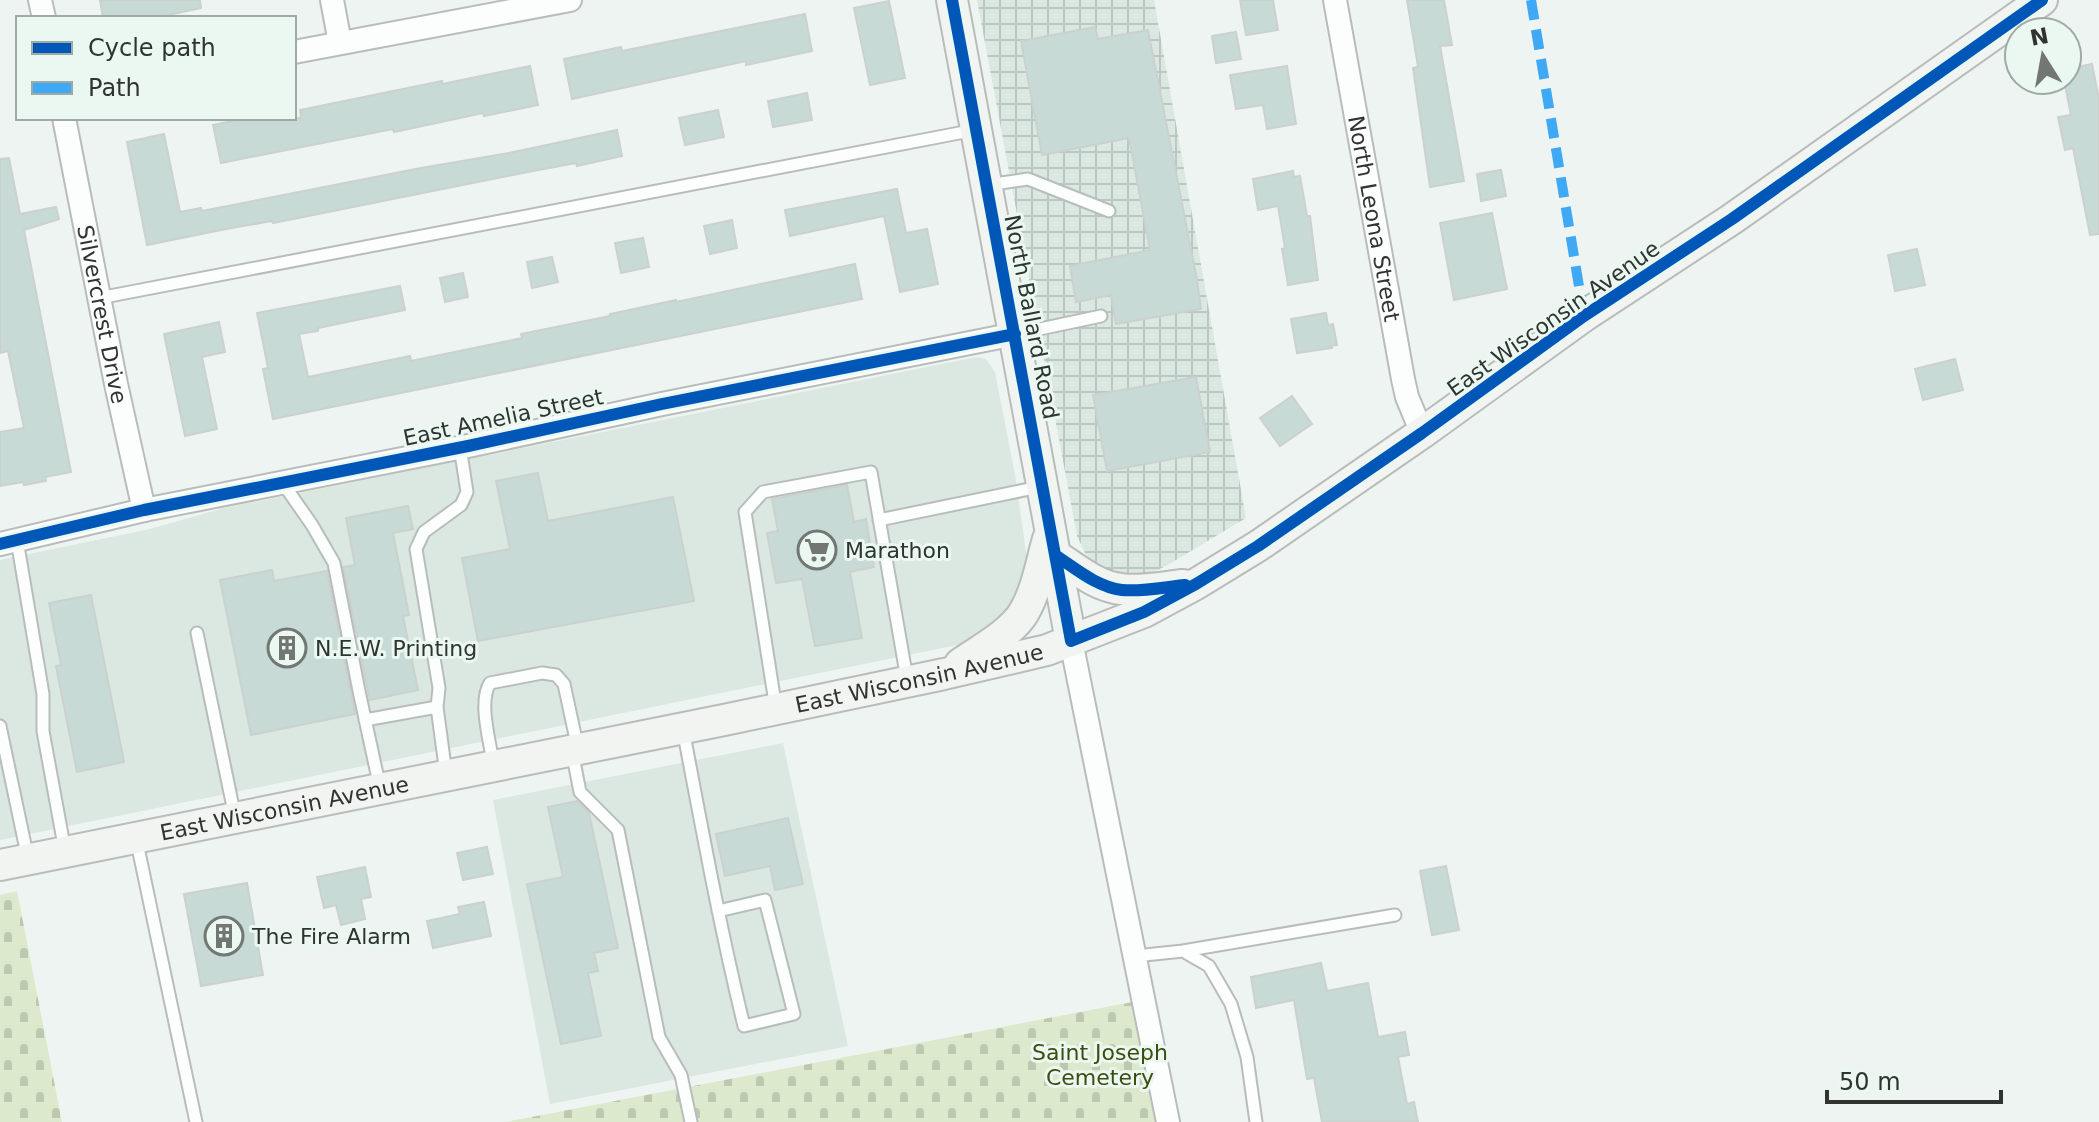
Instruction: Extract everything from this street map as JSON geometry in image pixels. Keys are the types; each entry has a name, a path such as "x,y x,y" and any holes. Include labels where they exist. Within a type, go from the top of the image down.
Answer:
{"main road":[{"name":"North Ballard Road","path":"952,0 1071,641"},
{"name":"East Wisconsin Avenue","path":"14,862 776,710 1022,657 1144,612 1258,546 1584,316 1732,219 2042,0"},
{"path":"944,674 998,638 1024,613 1053,542 1093,580 1123,590 1196,584"}],"street":[{"path":"332,0 340,43"},
{"path":"296,52 570,0"},
{"name":"North Leona Street","path":"1335,0 1403,379 1422,433"},
{"name":"Silvercrest Drive","path":"64,120 144,510"},
{"name":"East Amelia Street","path":"8,542 144,510 1015,334"},
{"name":"North Ballard Road","path":"1071,641 1168,1122"}],"lane":[{"path":"99,298 976,129"},
{"path":"986,185 1028,179 1109,211"},
{"path":"1015,334 1101,316"},
{"path":"446,776 437,707 439,688 416,549 424,532 461,505 467,492 460,447"},
{"path":"776,710 745,512 763,492 871,472 907,682"},
{"path":"282,482 334,563 381,789"},
{"path":"879,520 1043,487"},
{"path":"8,542 43,694 43,731 65,852"},
{"path":"197,633 235,818"},
{"path":"494,766 484,701 490,683 542,673 556,675 564,684 580,792 618,830 659,1037 681,1075 691,1122"},
{"path":"365,720 437,707"},
{"path":"0,726 14,862"},
{"path":"683,728 718,911 744,1026 794,1014 765,900 718,911"},
{"path":"136,838 196,1122"},
{"path":"1135,956 1183,951 1395,915"},
{"path":"1183,951 1209,966 1231,1004 1247,1057 1256,1122"}],"shaded area":[{"path":"977,0 1154,0 1246,518 1147,575 1123,577 1100,567 1085,553 1077,536"},
{"path":"977,357 986,359 995,372 1027,559 1017,605 972,642 0,840 0,560 150,529 224,508"},
{"path":"783,743 848,1046 550,1104 493,800"}],"green space":[{"path":"17,891 62,1122 0,1122 0,895"},
{"name":"Saint Joseph Cemetery","path":"1143,1000 1168,1122 506,1122"}],"building":[{"path":"100,0 200,0 201,8 164,16 103,16"},
{"path":"1240,0 1273,0 1278,30 1246,35"},
{"path":"1407,0 1444,0 1452,45 1440,46 1464,181 1430,187 1413,68 1418,67"},
{"path":"889,1 905,78 870,85 854,8"},
{"path":"805,14 812,51 746,65 746,61 572,99 564,59 621,47 622,51"},
{"path":"1095,27 1098,39 1148,30 1201,309 1116,324 1111,295 1076,302 1070,266 1150,250 1129,138 1042,155 1021,41"},
{"path":"1236,32 1241,59 1216,63 1212,36"},
{"path":"2092,64 2099,99 2099,234 2090,235 2073,148 2065,150 2058,117 2071,115 2067,96 2083,96 2083,66"},
{"path":"530,66 538,105 394,132 393,129 221,163 213,125 237,120 296,120 301,118 300,110 442,81 442,84"},
{"path":"1287,66 1296,124 1267,129 1263,105 1236,109 1230,75"},
{"path":"807,93 812,120 773,127 768,101"},
{"path":"718,110 724,137 685,145 679,118"},
{"path":"617,130 622,156 147,245 127,142 164,134 180,212 201,208 202,211"},
{"path":"9,158 20,214 56,207 59,219 24,230 71,472 45,477 46,481 0,486 0,432 24,428 8,351 0,353 0,159"},
{"path":"1501,170 1506,196 1481,201 1477,174"},
{"path":"1293,171 1294,177 1300,176 1307,216 1310,216 1318,280 1288,285 1278,206 1258,210 1253,179"},
{"path":"897,189 906,233 927,229 938,284 900,292 884,216 790,236 785,210"},
{"path":"1492,213 1507,289 1454,300 1440,223"},
{"path":"732,220 737,248 710,254 704,226"},
{"path":"643,238 649,267 621,273 615,243"},
{"path":"1917,249 1925,285 1895,291 1888,255"},
{"path":"552,257 558,282 532,288 527,262"},
{"path":"855,264 862,299 273,419 263,369 268,368 257,313 400,286 405,310 299,334 308,377 410,356 411,361 522,338 521,334 610,314"},
{"path":"463,273 468,297 445,302 440,278"},
{"path":"1326,313 1328,325 1333,324 1337,345 1297,353 1291,319"},
{"path":"219,322 225,352 202,357 217,429 185,436 164,334"},
{"path":"1955,359 1963,390 1923,400 1915,369"},
{"path":"1196,377 1210,452 1107,471 1093,395"},
{"path":"1292,396 1312,424 1280,446 1260,418"},
{"path":"538,473 548,521 673,497 694,601 478,641 462,558 510,549 496,481"},
{"path":"847,485 854,522 866,519 874,567 850,572 862,638 815,646 802,579 776,583 767,533 778,531 772,499"},
{"path":"408,506 413,529 393,533 409,615 403,616 418,690 370,700 343,567 355,565 346,518"},
{"name":"N.E.W. Printing","path":"272,570 274,581 327,571 355,714 251,735 220,580"},
{"path":"91,595 124,762 77,772 56,666 61,665 49,603"},
{"path":"577,801 589,813 618,948 594,953 598,971 588,973 601,1036 561,1044 527,884 563,877 548,807"},
{"path":"788,818 803,884 775,890 770,866 725,876 716,834"},
{"path":"487,847 493,874 463,880 457,853"},
{"path":"1446,866 1459,930 1432,935 1420,871"},
{"path":"365,867 371,897 361,899 365,919 341,925 336,905 324,908 317,877"},
{"name":"The Fire Alarm","path":"247,883 263,975 201,986 184,894"},
{"path":"484,902 491,936 433,948 427,921 460,914 458,907"},
{"path":"1321,963 1327,991 1368,983 1378,1037 1405,1032 1409,1055 1398,1057 1407,1104 1414,1102 1418,1122 1322,1122 1314,1078 1307,1079 1294,1000 1256,1008 1251,977"}],"marked path":[{"path":"1531,0 1584,316"}],"cycle path":[{"path":"952,0 1071,641 1144,612 1258,546 1584,316 1732,219 2042,0"},
{"path":"0,544 144,510 1015,334"},
{"path":"1055,555 1087,576 1113,588 1137,590 1185,585"}],"place":[{"name":"Marathon","path":"817,550"},
{"name":"N.E.W. Printing","path":"287,648"},
{"name":"The Fire Alarm","path":"224,936"}]}
